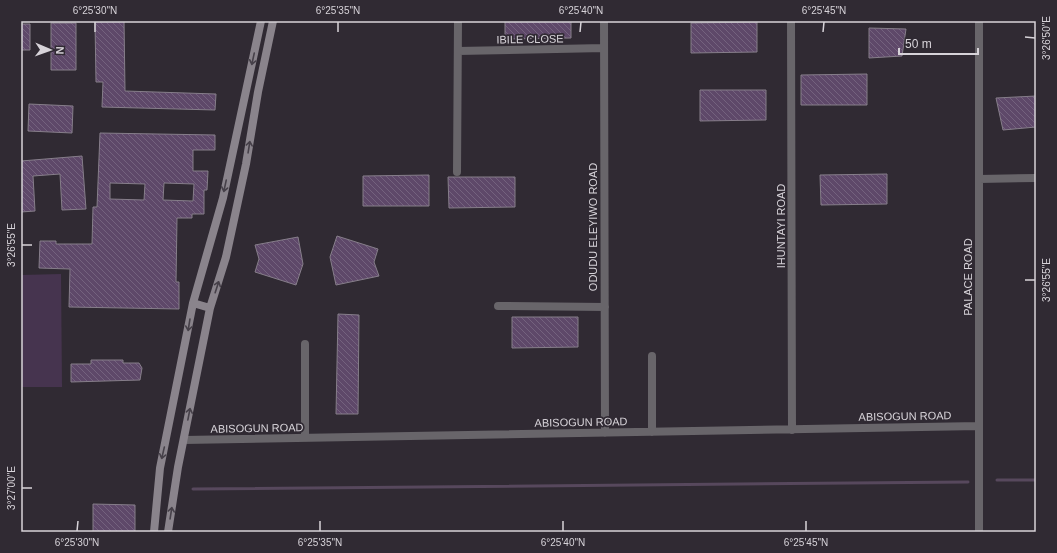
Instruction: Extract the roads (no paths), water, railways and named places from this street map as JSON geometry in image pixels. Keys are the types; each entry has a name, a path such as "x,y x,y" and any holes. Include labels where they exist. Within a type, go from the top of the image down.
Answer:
{"street":[{"path":"154,532 160,468 193,303 223,198 261,21"},
{"path":"168,532 174,493 210,308 226,257 246,164 258,92 273,21"},
{"path":"457,172 458,21"},
{"name":"ODUDU ELEYIWO ROAD","path":"604,21 605,433"},
{"name":"IHUNTAYI ROAD","path":"791,21 792,430"},
{"name":"PALACE ROAD","path":"978,532 979,21"},
{"name":"IBILE CLOSE","path":"458,51 604,48"},
{"path":"979,179 1036,178"},
{"path":"193,303 210,308"},
{"path":"498,306 605,307"},
{"path":"305,438 306,344"},
{"path":"652,356 652,432"},
{"name":"ABISOGUN ROAD","path":"184,440 979,426"}],"waterway":[{"path":"997,480 1036,480"},
{"path":"193,489 968,482"}]}
